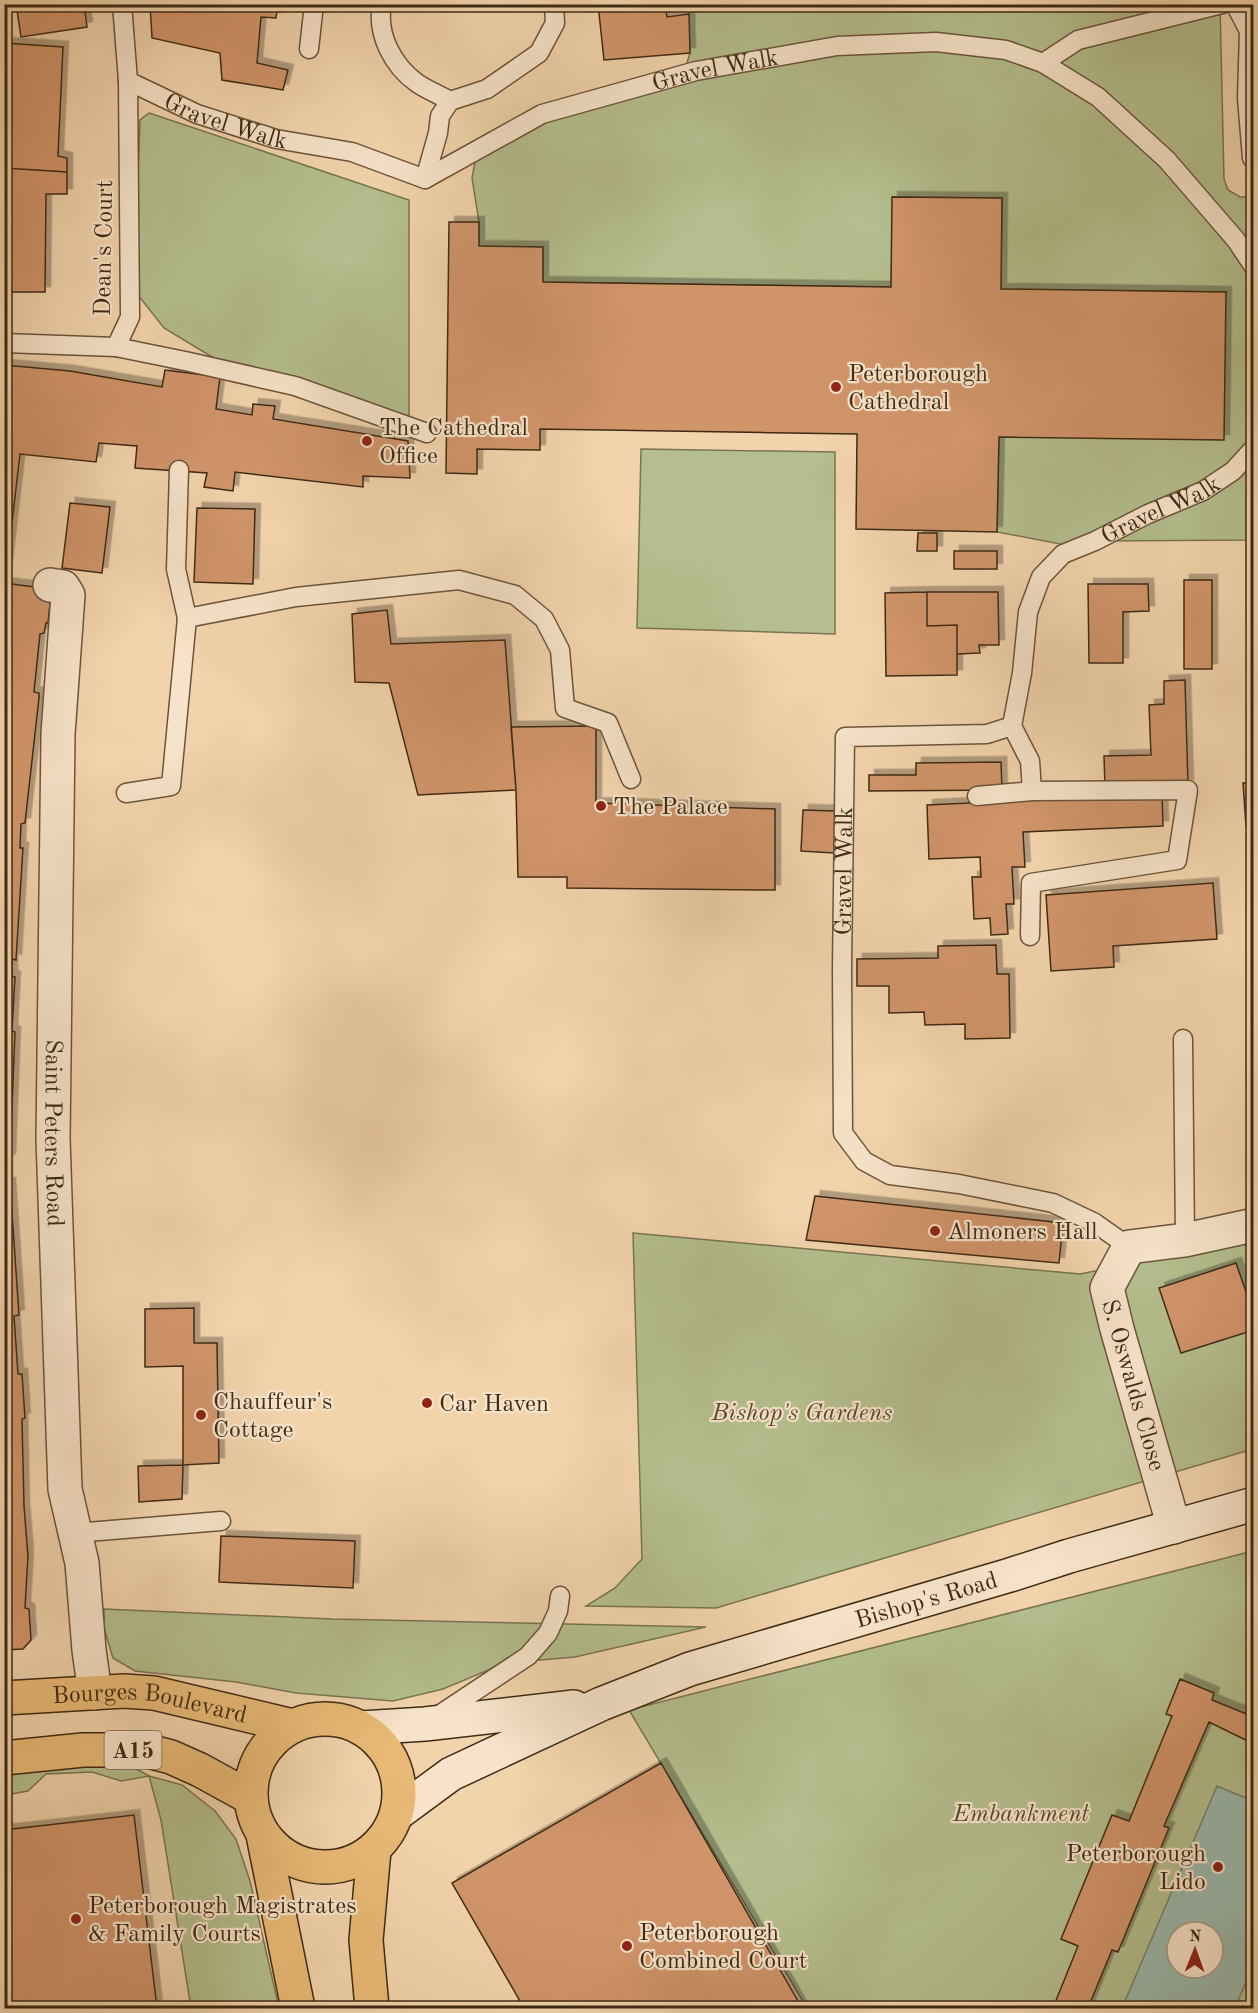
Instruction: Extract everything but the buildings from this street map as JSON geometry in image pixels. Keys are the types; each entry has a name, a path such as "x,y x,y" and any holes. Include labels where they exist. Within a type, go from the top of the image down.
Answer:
{"main road":[{"name":"Bourges Boulevard","path":"4,1698 95,1693 154,1693 293,1726"},
{"path":"315,1720 339,1720 361,1728 381,1743 394,1764 400,1788 398,1812 389,1833 374,1850 352,1863 328,1868 295,1861 280,1853 263,1835 255,1820 251,1798 252,1777 261,1756 274,1739 293,1726 315,1720"},
{"name":"Bourges Boulevard","path":"4,1758 83,1750 144,1750 171,1757 200,1770 251,1798"},
{"path":"263,1835 298,2008"},
{"path":"372,2008 366,1940 374,1850"}],"street":[{"name":"Saint Peters Road","path":"51,585 63,587 68,595 58,734 53,1139 65,1489 82,1563 95,1693"},
{"path":"1129,1247 1185,1240 1254,1226"},
{"name":"S. Oswalds Close","path":"1129,1247 1107,1288 1174,1527"},
{"name":"Bishop's Road","path":"398,1812 451,1774 601,1704 690,1669 1069,1556 1254,1504"},
{"name":"Bishop's Road","path":"361,1728 425,1724 601,1704"}],"lane":[{"name":"Dean's Court","path":"122,4 128,81 130,317 116,347 184,367 295,386 427,433"},
{"path":"309,49 314,4"},
{"path":"382,4 385,43 398,64 417,83 450,101"},
{"path":"425,179 438,133 440,116 450,101 487,89 539,52 555,23 554,4"},
{"path":"1043,63 1078,40 1222,4"},
{"path":"1235,4 1249,31 1247,98 1254,158"},
{"name":"Gravel Walk","path":"128,81 197,114 276,139 352,152 425,179 542,114 696,71 837,46 936,42 1006,50 1043,63 1098,97 1167,160 1236,240 1254,267"},
{"path":"4,343 116,347"},
{"name":"Gravel Walk","path":"1129,1247 1095,1223 1053,1203 959,1184 890,1175 864,1161 843,1133 842,968 846,737 987,734 1012,726 1022,673 1028,612 1041,578 1063,554 1203,491 1233,471 1254,448"},
{"path":"126,793 171,786 187,618 176,568 179,470"},
{"path":"187,618 296,597 459,580 515,595 544,619 560,650 565,708 608,723 631,779"},
{"path":"1012,726 1030,761 1032,791"},
{"path":"977,796 1032,791 1188,790 1177,860 1031,883 1030,936"},
{"path":"1183,1039 1185,1240"},
{"path":"75,1533 221,1521"},
{"path":"425,1724 528,1656 548,1633 558,1611 560,1596"}],"green space":[{"path":"688,5 1220,5 1224,179 1228,190 1240,197 1253,197 1253,540 1095,541 1076,547 997,532 999,437 1226,292 1001,289 1002,198 893,197 891,287 543,282 543,248 479,246 479,222 472,178 475,162 488,144 541,120 681,82 690,53"},
{"path":"149,113 409,200 409,425 222,363 164,328 134,290 140,120"},
{"path":"641,449 835,452 835,634 637,628"},
{"name":"Bishop's Gardens","path":"633,1233 1080,1274 1253,1243 1253,1449 716,1608 586,1606 615,1588 642,1559"},
{"name":"Embankment","path":"1253,1551 1253,2008 807,2008 629,1710"},
{"path":"104,1609 332,1619 706,1627 575,1657 505,1663 443,1689 393,1701 296,1693 236,1682 135,1671 113,1658 104,1628"},
{"path":"63,1765 131,1766 149,1776 121,1781 92,1772 46,1774 28,1791 5,1795 5,1770"},
{"path":"149,1776 182,1785 215,1811 236,1839 250,1881 279,2008 191,2008 161,1820"}],"shaded area":[{"name":"Peterborough Lido","path":"1217,1786 1253,1801 1253,1965 1235,2008 1122,2008"}],"place":[{"name":"Peterborough Cathedral","path":"836,387"},
{"name":"The Cathedral Office","path":"367,441"},
{"name":"The Palace","path":"601,806"},
{"name":"Almoners Hall","path":"935,1231"},
{"name":"Car Haven","path":"427,1403"},
{"name":"Chauffeur's Cottage","path":"201,1415"},
{"name":"Peterborough Lido","path":"1218,1867"},
{"name":"Peterborough Magistrates & Family Courts","path":"76,1919"},
{"name":"Peterborough Combined Court","path":"627,1946"}]}
